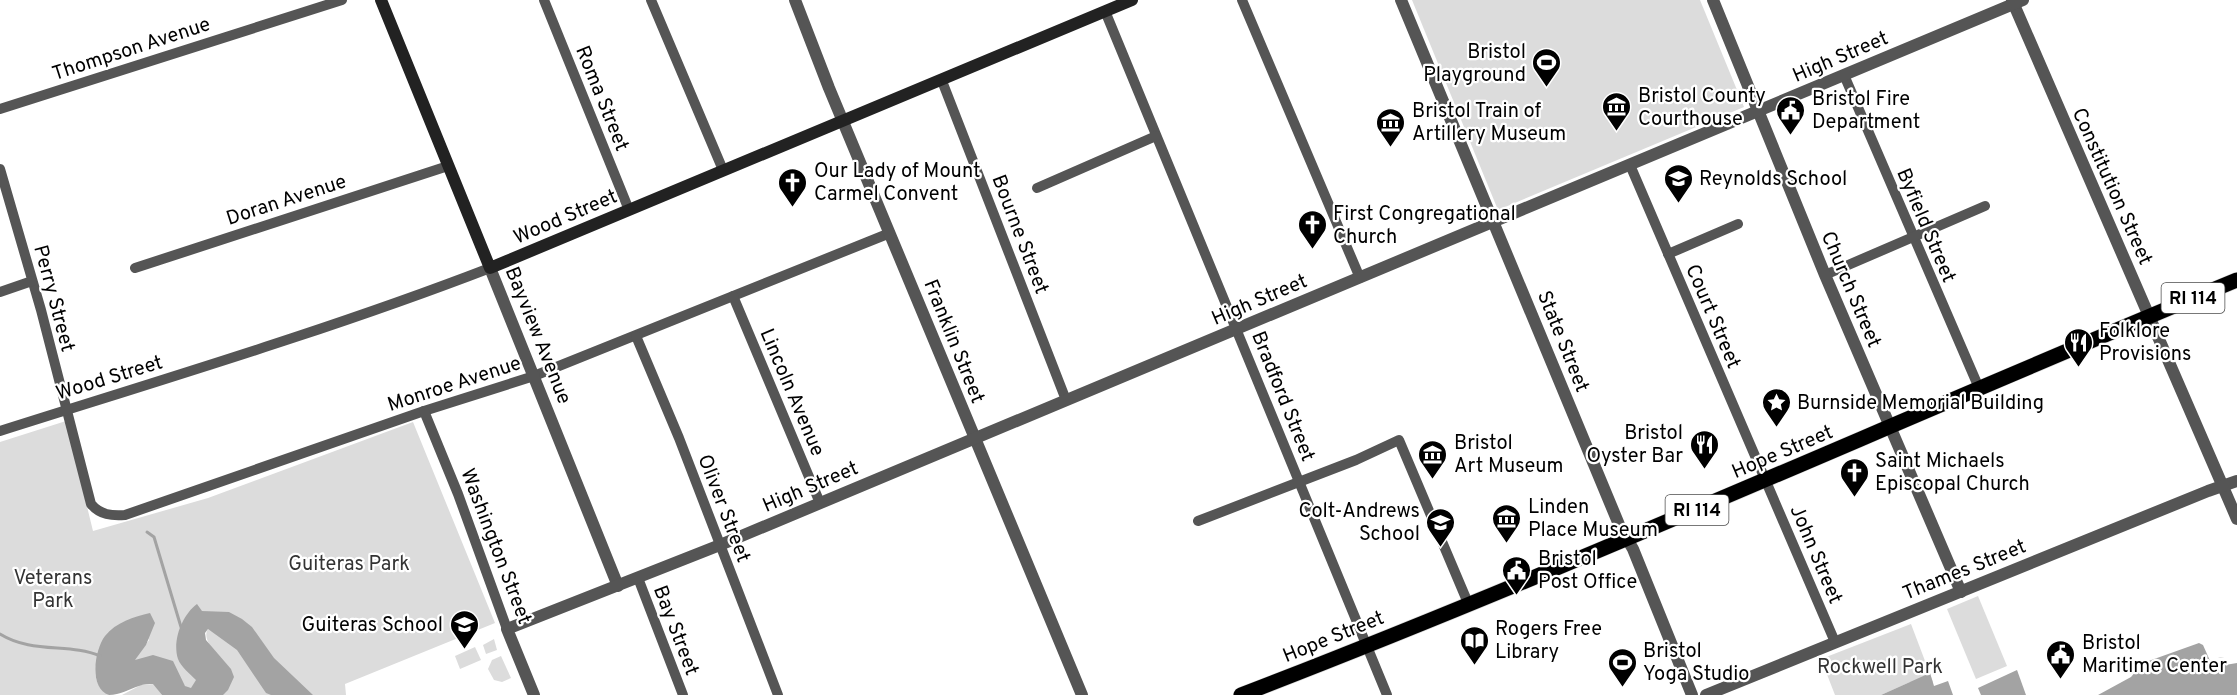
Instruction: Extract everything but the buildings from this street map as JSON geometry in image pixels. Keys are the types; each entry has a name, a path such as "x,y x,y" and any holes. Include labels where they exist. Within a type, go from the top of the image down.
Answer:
{"main road":[{"name":"Bayview Avenue","path":"381,0 490,268"},
{"name":"Wood Street","path":"490,268 1132,0"},
{"name":"Hope Street","path":"1241,695 1628,538 2237,280"}],"street":[{"name":"Thompson Avenue","path":"0,110 342,0"},
{"name":"Roma Street","path":"544,0 628,210"},
{"path":"651,0 723,170"},
{"name":"Franklin Street","path":"795,0 842,120 1082,695"},
{"path":"1242,0 1360,278"},
{"name":"State Street","path":"1401,0 1692,695"},
{"name":"Church Street","path":"1713,0 1825,275 1961,592"},
{"name":"High Street","path":"507,628 720,545 1757,112 2016,1"},
{"name":"Constitution Street","path":"2016,1 2237,519"},
{"name":"Bradford Street","path":"1106,11 1387,695"},
{"name":"Byfield Street","path":"1844,75 1979,388"},
{"name":"Bourne Street","path":"942,81 1066,400"},
{"path":"1037,188 1156,136"},
{"name":"Court Street","path":"1630,165 1767,480"},
{"name":"Doran Avenue","path":"135,268 448,166"},
{"name":"Perry Street","path":"0,170 91,504 97,511 108,515 125,515"},
{"path":"1825,275 1985,207"},
{"path":"1668,254 1738,224"},
{"name":"Monroe Avenue","path":"125,515 424,411 534,376 890,233"},
{"name":"Bayview Avenue","path":"490,268 618,586"},
{"name":"Wood Street","path":"0,431 178,375 490,268"},
{"path":"0,292 32,281"},
{"name":"Lincoln Avenue","path":"733,296 820,503"},
{"name":"Oliver Street","path":"636,336 778,695"},
{"name":"Washington Street","path":"424,411 534,695"},
{"path":"1198,521 1356,460 1400,440 1468,603"},
{"name":"John Street","path":"1767,480 1835,642"},
{"name":"Thames Street","path":"1706,695 2237,481"},
{"name":"Bay Street","path":"638,578 683,695"}],"green space":[{"path":"1412,0 1700,0 1744,107 1498,210"},
{"name":"Guiteras Park","path":"66,421 93,531 208,498 413,422 495,623 345,684 346,695 308,695 273,658 260,639 212,613 202,611 198,682 190,691 185,686 134,660 149,640 145,635 100,649 96,662 97,680 109,695 0,695 0,442"},
{"path":"1978,596 2007,666 1976,679 1947,609"},
{"name":"Rockwell Park","path":"1911,624 1933,682 1910,682 1881,695 1835,695 1821,659"},
{"path":"208,629 226,637 286,695 219,695 231,670 209,644 206,634"},
{"path":"494,639 497,650 486,654 483,645"},
{"path":"475,647 481,660 460,669 455,656"},
{"path":"501,656 511,678 502,682 494,680 488,669 492,660"},
{"path":"154,684 162,695 122,695 141,685"}],"shaded area":[{"path":"197,604 202,611 229,612 242,619 252,627 274,658 313,695 266,693 237,650 208,629 205,633 206,640 231,669 234,677 223,695 162,695 153,684 141,685 113,695 102,691 98,685 95,668 101,642 109,631 120,624 150,613 155,623 146,645 135,660 153,655 173,661 185,686 191,688 196,680 179,662 176,644 183,621"},
{"path":"2198,639 2204,642 2213,658 2237,657 2237,695 2093,695 2142,660"},
{"path":"2017,670 2026,695 1981,695 1978,688"},
{"path":"1930,673 1934,686 1948,681 1953,695 1881,695"}],"pier":[{"path":"2197,636 2206,640 2215,656 2220,658 2237,654 2237,663 2219,666 2211,663 2203,645 2199,643 2143,663 2131,677 2098,695 2090,695 2094,689 2125,671 2141,657"}],"waterway":[{"path":"147,532 154,537 181,627 184,628"},
{"path":"0,634 25,644 76,650 100,656"}],"place":[{"name":"Bristol Playground","path":"1547,88"},
{"name":"Bristol County Courthouse","path":"1617,132"},
{"name":"Bristol Fire Department","path":"1791,136"},
{"name":"Bristol Train of Artillery Museum","path":"1391,148"},
{"name":"Reynolds School","path":"1678,204"},
{"name":"Our Lady of Mount Carmel Convent","path":"793,208"},
{"name":"First Congregational Church","path":"1312,250"},
{"name":"Folklore Provisions","path":"2078,368"},
{"name":"Burnside Memorial Building","path":"1776,428"},
{"name":"Bristol Oyster Bar","path":"1704,470"},
{"name":"Bristol Art Museum","path":"1433,480"},
{"name":"Saint Michaels Episcopal Church","path":"1854,498"},
{"name":"Linden Place Museum","path":"1507,544"},
{"name":"Colt-Andrews School","path":"1441,548"},
{"name":"Bristol Post Office","path":"1517,596"},
{"name":"Guiteras School","path":"464,650"},
{"name":"Rogers Free Library","path":"1474,666"},
{"name":"Bristol Maritime Center","path":"2061,680"},
{"name":"Bristol Yoga Studio","path":"1622,688"}],"park label":[{"name":"Veterans Park","path":"53,588"}]}
